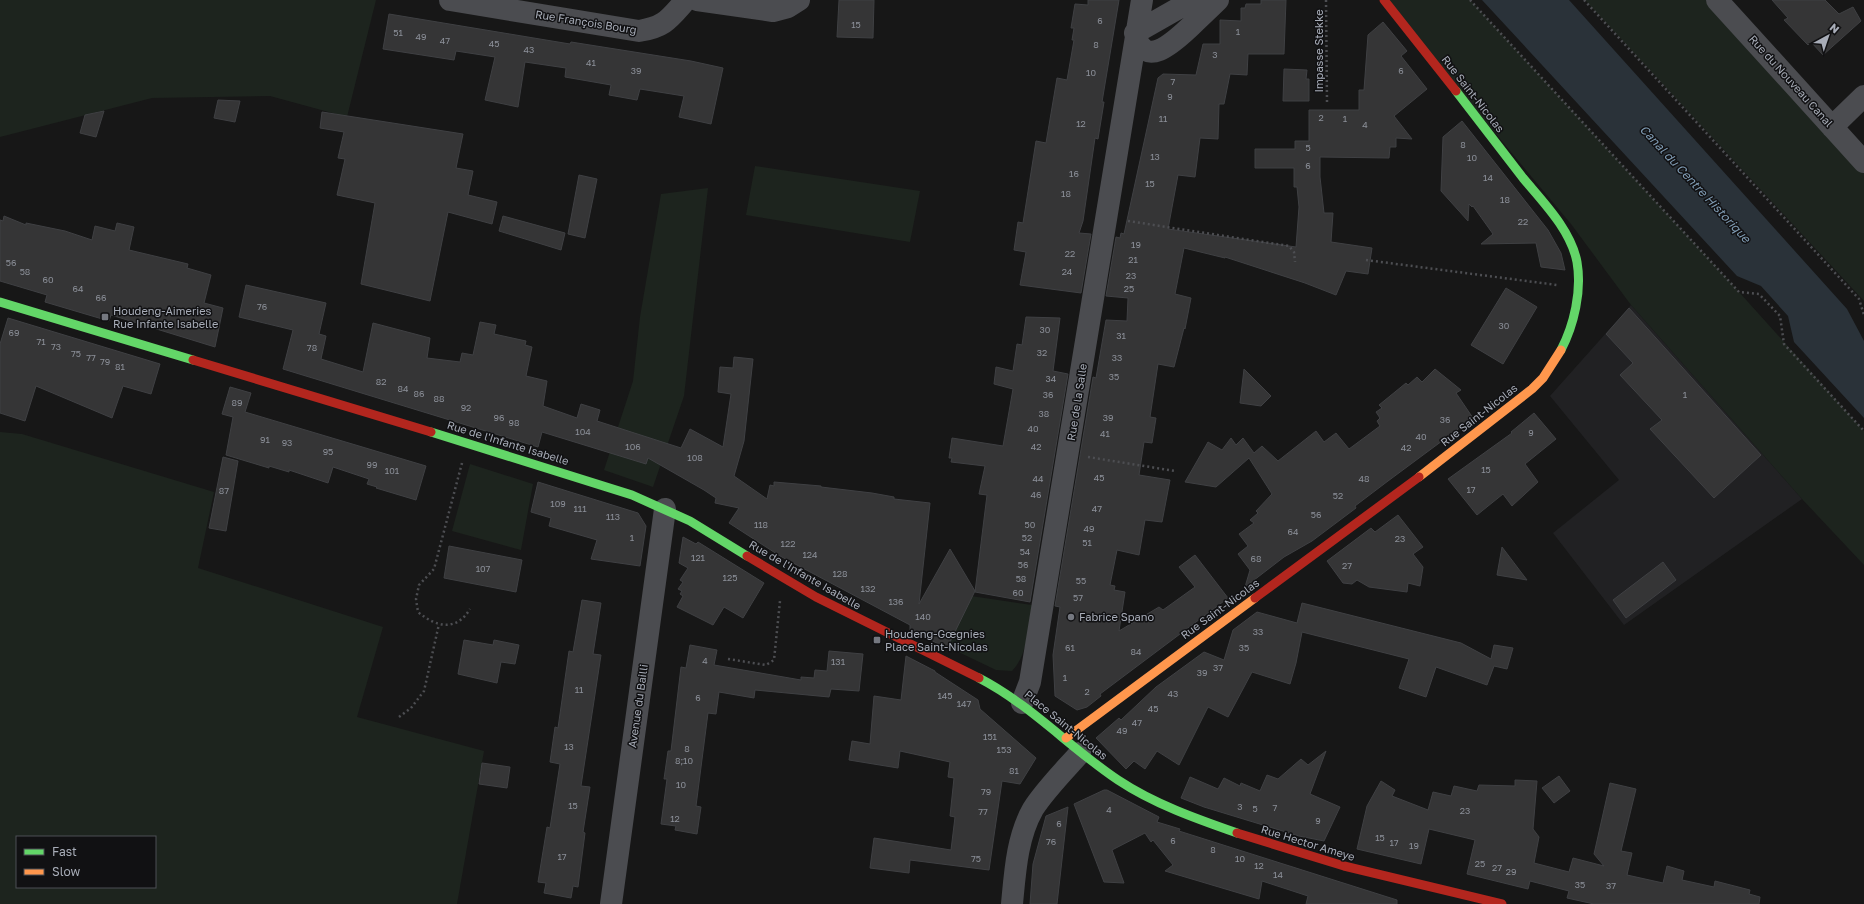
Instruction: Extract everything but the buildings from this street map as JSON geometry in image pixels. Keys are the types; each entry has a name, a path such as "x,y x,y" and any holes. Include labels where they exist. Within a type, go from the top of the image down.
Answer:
{"street":[{"name":"Rue François Bourg","path":"450,0 476,2 639,31 656,28 672,17 686,0"},
{"path":"697,0 773,11 788,7 799,0"},
{"name":"Rue de la Salle","path":"1022,703 1030,682 1107,218 1135,34 1142,0"},
{"path":"1168,47 1153,52 1144,50 1138,44 1135,34 1194,0"},
{"name":"Rue de la Salle","path":"1125,101 1144,70 1218,0"},
{"name":"Rue Saint-Nicolas","path":"1073,745 1539,383 1548,374 1565,341 1577,300 1577,260 1559,223 1384,0"},
{"name":"Rue du Nouveau Canal","path":"1717,0 1864,162"},
{"path":"1832,127 1864,96"},
{"name":"Rue de l'Infante Isabelle","path":"1,305 467,443 632,495 665,509 714,534 788,581 875,628 980,678"},
{"name":"Avenue du Bailli","path":"611,904 665,509"},
{"name":"Place Saint-Nicolas","path":"980,678 1022,703 1116,779"},
{"path":"1012,904 1016,867 1024,830 1034,809 1073,745"},
{"name":"Rue Hector Ameye","path":"1116,779 1138,793 1228,830 1302,856 1369,874 1502,904"}],"path":[{"name":"Impasse Stekke","path":"1326,0 1327,102"},
{"path":"1470,0 1739,292 1759,294 1780,316 1784,344 1864,430"},
{"path":"1584,0 1859,299 1864,315"},
{"path":"1107,218 1276,242 1289,246 1294,252 1295,262"},
{"path":"1366,260 1577,288"},
{"path":"467,443 434,569 419,585 416,599 418,612 428,620 439,624 455,624 464,619 470,609"},
{"path":"1068,454 1175,471"},
{"path":"728,659 766,665 774,660 781,593 788,581"},
{"path":"399,717 411,708 424,691 439,624"}],"shaded area":[{"path":"0,0 376,0 347,117 270,96 152,98 0,137"},
{"path":"1384,0 1470,0 1739,292 1864,431 1864,565 1802,499 1631,305 1571,224"},
{"path":"1585,0 1717,0 1864,161 1864,301"},
{"path":"755,166 920,191 910,242 746,215"},
{"path":"708,188 684,396 653,487 604,470 633,381 640,317 661,194"},
{"path":"1631,305 1802,499 1624,625 1553,533 1619,480 1550,396"},
{"path":"0,432 22,434 214,492 198,568 383,627 357,717 484,751 457,904 0,904"},
{"path":"470,464 533,484 521,550 452,531"},
{"path":"971,596 1032,605 1024,649 1012,671 996,670 946,646"}],"water":[{"name":"Canal du Centre Historique","path":"1482,0 1569,0 1847,309 1864,341 1864,418 1794,342 1788,316 1761,286 1737,276"}],"traffic: fast":[{"path":"1456,91 1555,217 1563,228 1574,250 1578,273 1578,296 1570,330 1561,350"},
{"path":"0,302 193,360"},
{"path":"431,432 632,495 690,521 747,556"},
{"path":"979,678 1016,701 1100,768 1132,789 1161,804 1237,833"}],"traffic: slow":[{"path":"1419,477 1532,389 1543,378 1561,350"},
{"path":"1066,738 1255,598"}],"traffic: jam":[{"path":"1384,0 1456,91"},
{"path":"193,360 431,432"},
{"path":"1255,598 1419,477"},
{"path":"747,556 816,597 979,678"},
{"path":"1237,833 1344,866 1502,904"}],"place":[{"name":"Houdeng-Aimeries Rue Infante Isabelle","path":"105,317"},
{"name":"Fabrice Spano","path":"1071,617"},
{"name":"Houdeng-Gœgnies Place Saint-Nicolas","path":"877,640"}]}
